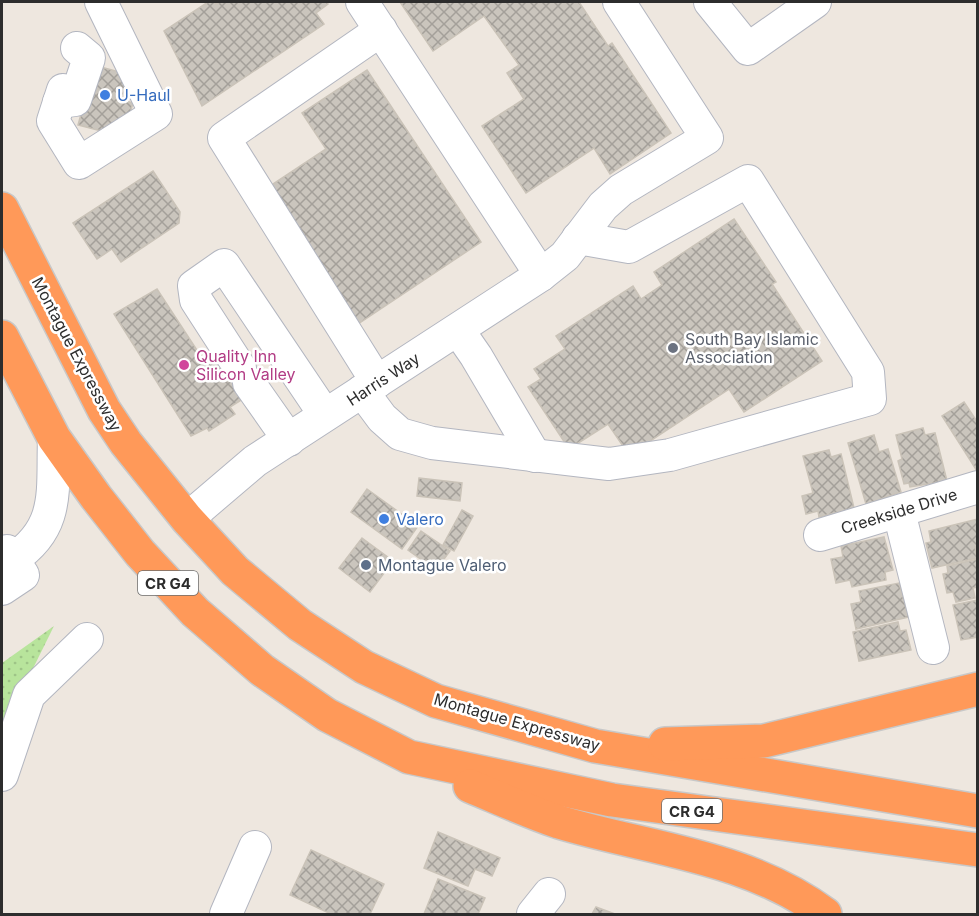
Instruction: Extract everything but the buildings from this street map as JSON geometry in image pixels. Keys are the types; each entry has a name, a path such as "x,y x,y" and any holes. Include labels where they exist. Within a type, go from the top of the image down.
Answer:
{"highway":[{"name":"Montague Expressway","path":"2,209 104,410 126,444 187,519 235,571 300,625 364,667 436,701 595,746 978,811"},
{"name":"CR G4","path":"2,337 54,438 140,553 195,612 262,670 327,715 409,757 612,800 978,850"},
{"path":"595,746 764,741 978,689"},
{"path":"409,757 471,787 559,822 695,855 766,880 825,915"}],"street":[{"path":"362,2 541,275"},
{"name":"Harris Way","path":"187,519 255,461 541,275 565,256 603,206 621,190 707,138 619,2"},
{"path":"710,2 748,49 815,2"},
{"path":"106,11 156,114 80,163 53,121 81,34 106,11"},
{"path":"381,30 225,138 370,387 382,418 400,434 432,443 609,464 670,455 870,399 868,372 748,181 629,247 578,238"},
{"path":"289,440 196,300 194,286 224,265 326,416"},
{"path":"458,330 476,356 535,456"},
{"path":"2,589 23,575 7,551 32,547 45,528 51,509 54,438"},
{"name":"Creekside Drive","path":"820,535 978,487"},
{"path":"899,512 933,648"},
{"path":"2,776 29,695 87,639"},
{"path":"226,915 255,847"}],"green space":[{"path":"54,626 2,731 2,663"}],"place":[{"name":"U-Haul","path":"105,95"},
{"name":"South Bay Islamic Association","path":"673,348"},
{"name":"Quality Inn Silicon Valley","path":"184,365"},
{"name":"Valero","path":"384,519"},
{"name":"Montague Valero","path":"366,565"}]}
